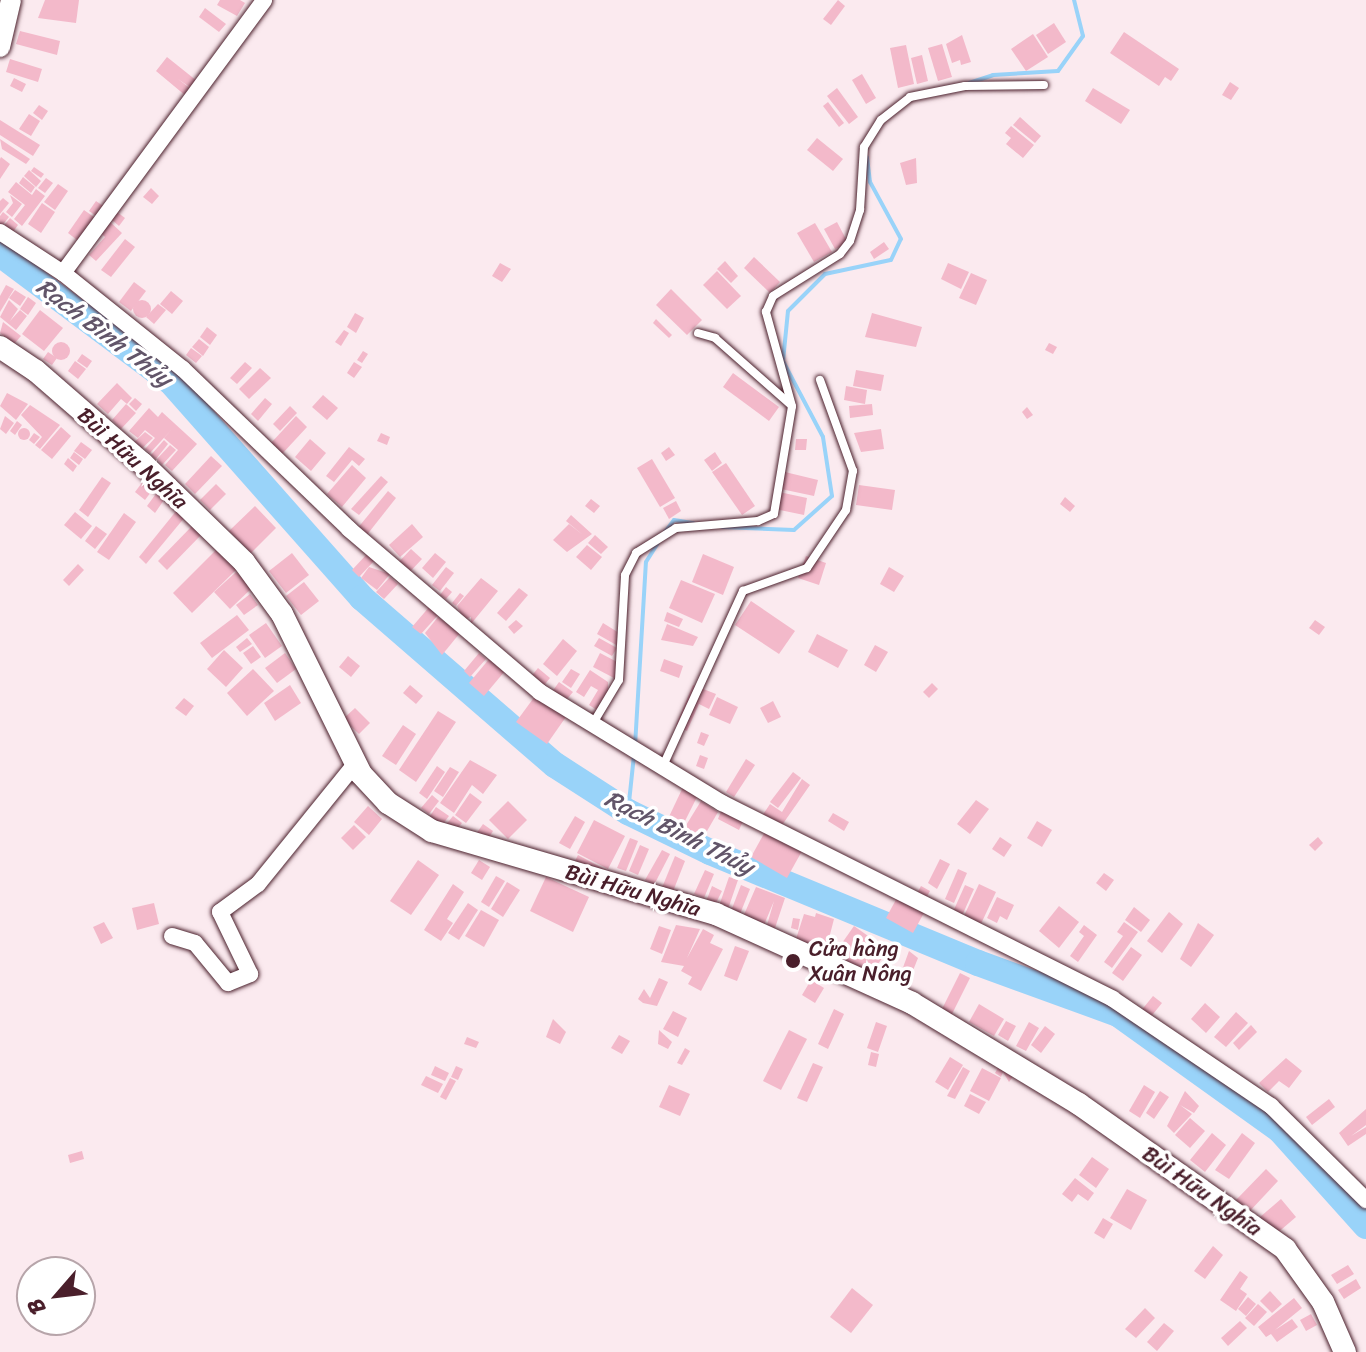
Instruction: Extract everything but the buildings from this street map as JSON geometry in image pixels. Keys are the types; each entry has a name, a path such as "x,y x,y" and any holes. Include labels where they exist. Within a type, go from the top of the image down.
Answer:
{"main road":[{"name":"Bùi Hữu Nghĩa","path":"0,347 36,371 142,463 244,562 282,614 356,763 388,803 432,831 716,914 912,1003 1079,1104 1285,1249 1323,1302 1345,1352"}],"street":[{"path":"0,47 11,0"},
{"path":"63,273 264,0"},
{"path":"0,232 63,273 193,378 349,529 475,641 592,726 655,765 1113,999 1271,1106 1366,1200"},
{"path":"172,936 195,943 228,983 250,974 220,912 262,880 356,763"}],"lane":[{"path":"592,726 619,680 623,585 630,561 644,545 676,528 770,517 792,406 766,312 773,296 840,254 850,241 860,210 864,147 881,120 910,97 965,86 1044,85"},
{"path":"698,333 715,338 792,406"},
{"path":"655,765 743,591 807,568 846,510 853,471 820,380"}],"waterway":[{"path":"969,83 993,75 1058,71 1083,36 1074,0"},
{"path":"722,527 794,530 832,496 823,437 783,361 788,311 825,274 891,260 901,239 870,182 867,157"},
{"name":"Rạch Bình Thủy","path":"0,254 170,381 362,598 555,765 628,812 710,852 978,963 1118,1014 1280,1130 1366,1226"},
{"path":"665,532 674,520 694,523"},
{"path":"635,746 646,562 658,543"},
{"path":"628,812 634,755"}],"place":[{"name":"Cửa hàng Xuân Nông","path":"793,961"}]}
